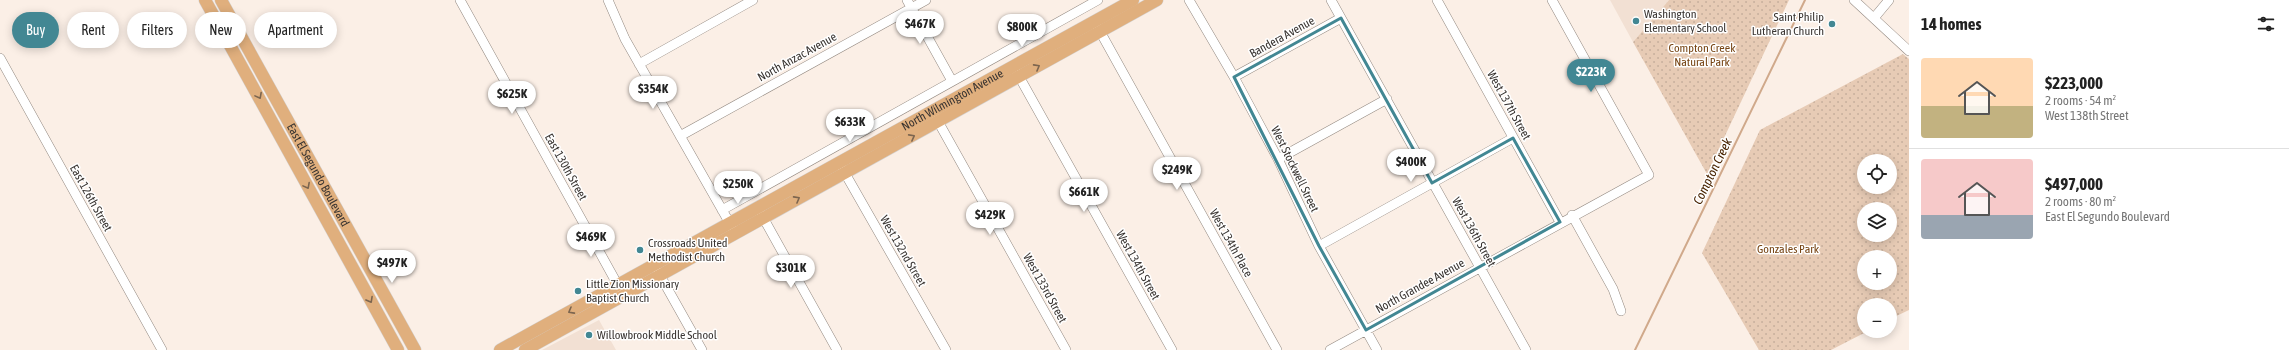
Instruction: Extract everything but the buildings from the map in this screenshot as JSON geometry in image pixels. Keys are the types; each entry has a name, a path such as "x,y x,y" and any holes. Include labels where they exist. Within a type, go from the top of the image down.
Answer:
{"main road":[{"name":"East El Segundo Boulevard","path":"205,0 398,350"},
{"name":"East El Segundo Boulevard","path":"221,0 416,350"},
{"name":"North Wilmington Avenue","path":"500,350 620,290 842,168 938,122 1095,21 1133,0"},
{"name":"North Wilmington Avenue","path":"842,168 932,111 1101,32 1157,0"},
{"name":"North Wilmington Avenue","path":"525,350 620,290"}],"street":[{"name":"East 130th Street","path":"460,0 620,290"},
{"path":"608,0 613,16 639,64 733,228"},
{"path":"639,64 753,0"},
{"name":"North Anzac Avenue","path":"680,136 910,4 926,0"},
{"path":"722,210 1098,0"},
{"name":"West Stockwell Street","path":"1189,0 1234,77 1278,159 1319,246 1377,350"},
{"name":"West 136th Street","path":"1332,0 1432,183 1526,350"},
{"name":"West 137th Street","path":"1437,0 1560,222"},
{"name":"North Grandee Avenue","path":"1330,350 1560,222 1648,175 1552,0"},
{"path":"1854,0 1909,51"},
{"path":"1874,18 1889,0"},
{"path":"910,4 952,81"},
{"name":"Bandera Avenue","path":"1234,77 1341,18"},
{"name":"West 134th Place","path":"1095,21 1277,350"},
{"name":"East 126th Street","path":"0,58 162,350"},
{"name":"West 134th Street","path":"1016,72 1043,116 1172,350"},
{"path":"1278,159 1387,99"},
{"name":"West 133rd Street","path":"932,111 1066,350"},
{"path":"1319,246 1513,138"},
{"name":"West 132nd Street","path":"842,168 946,350"},
{"path":"760,213 837,350"},
{"path":"1572,216 1613,289 1621,311"},
{"path":"657,270 702,350"}],"highlighted area":[{"path":"1341,18 1432,183 1513,138 1560,222 1366,330 1319,246 1234,77"}],"shaded area":[{"name":"Washington Elementary School","path":"1610,0 1669,0 1633,42"},
{"name":"Willowbrook Middle School","path":"599,320 616,350 542,350"}],"green space":[{"name":"Compton Creek Natural Park","path":"1669,0 1789,0 1707,174 1633,42"},
{"name":"Gonzales Park","path":"1903,54 1909,59 1909,310 1897,316 1897,298 1857,298 1857,337 1831,350 1759,350 1702,253 1760,130"}],"waterway":[{"name":"Compton Creek","path":"1635,350 1805,0"}],"place":[{"name":"Washington Elementary School","path":"1636,21"},
{"name":"Saint Philip Lutheran Church","path":"1832,24"},
{"name":"Crossroads United Methodist Church","path":"640,250"},
{"name":"Little Zion Missionary Baptist Church","path":"578,291"},
{"name":"Willowbrook Middle School","path":"589,335"}]}
